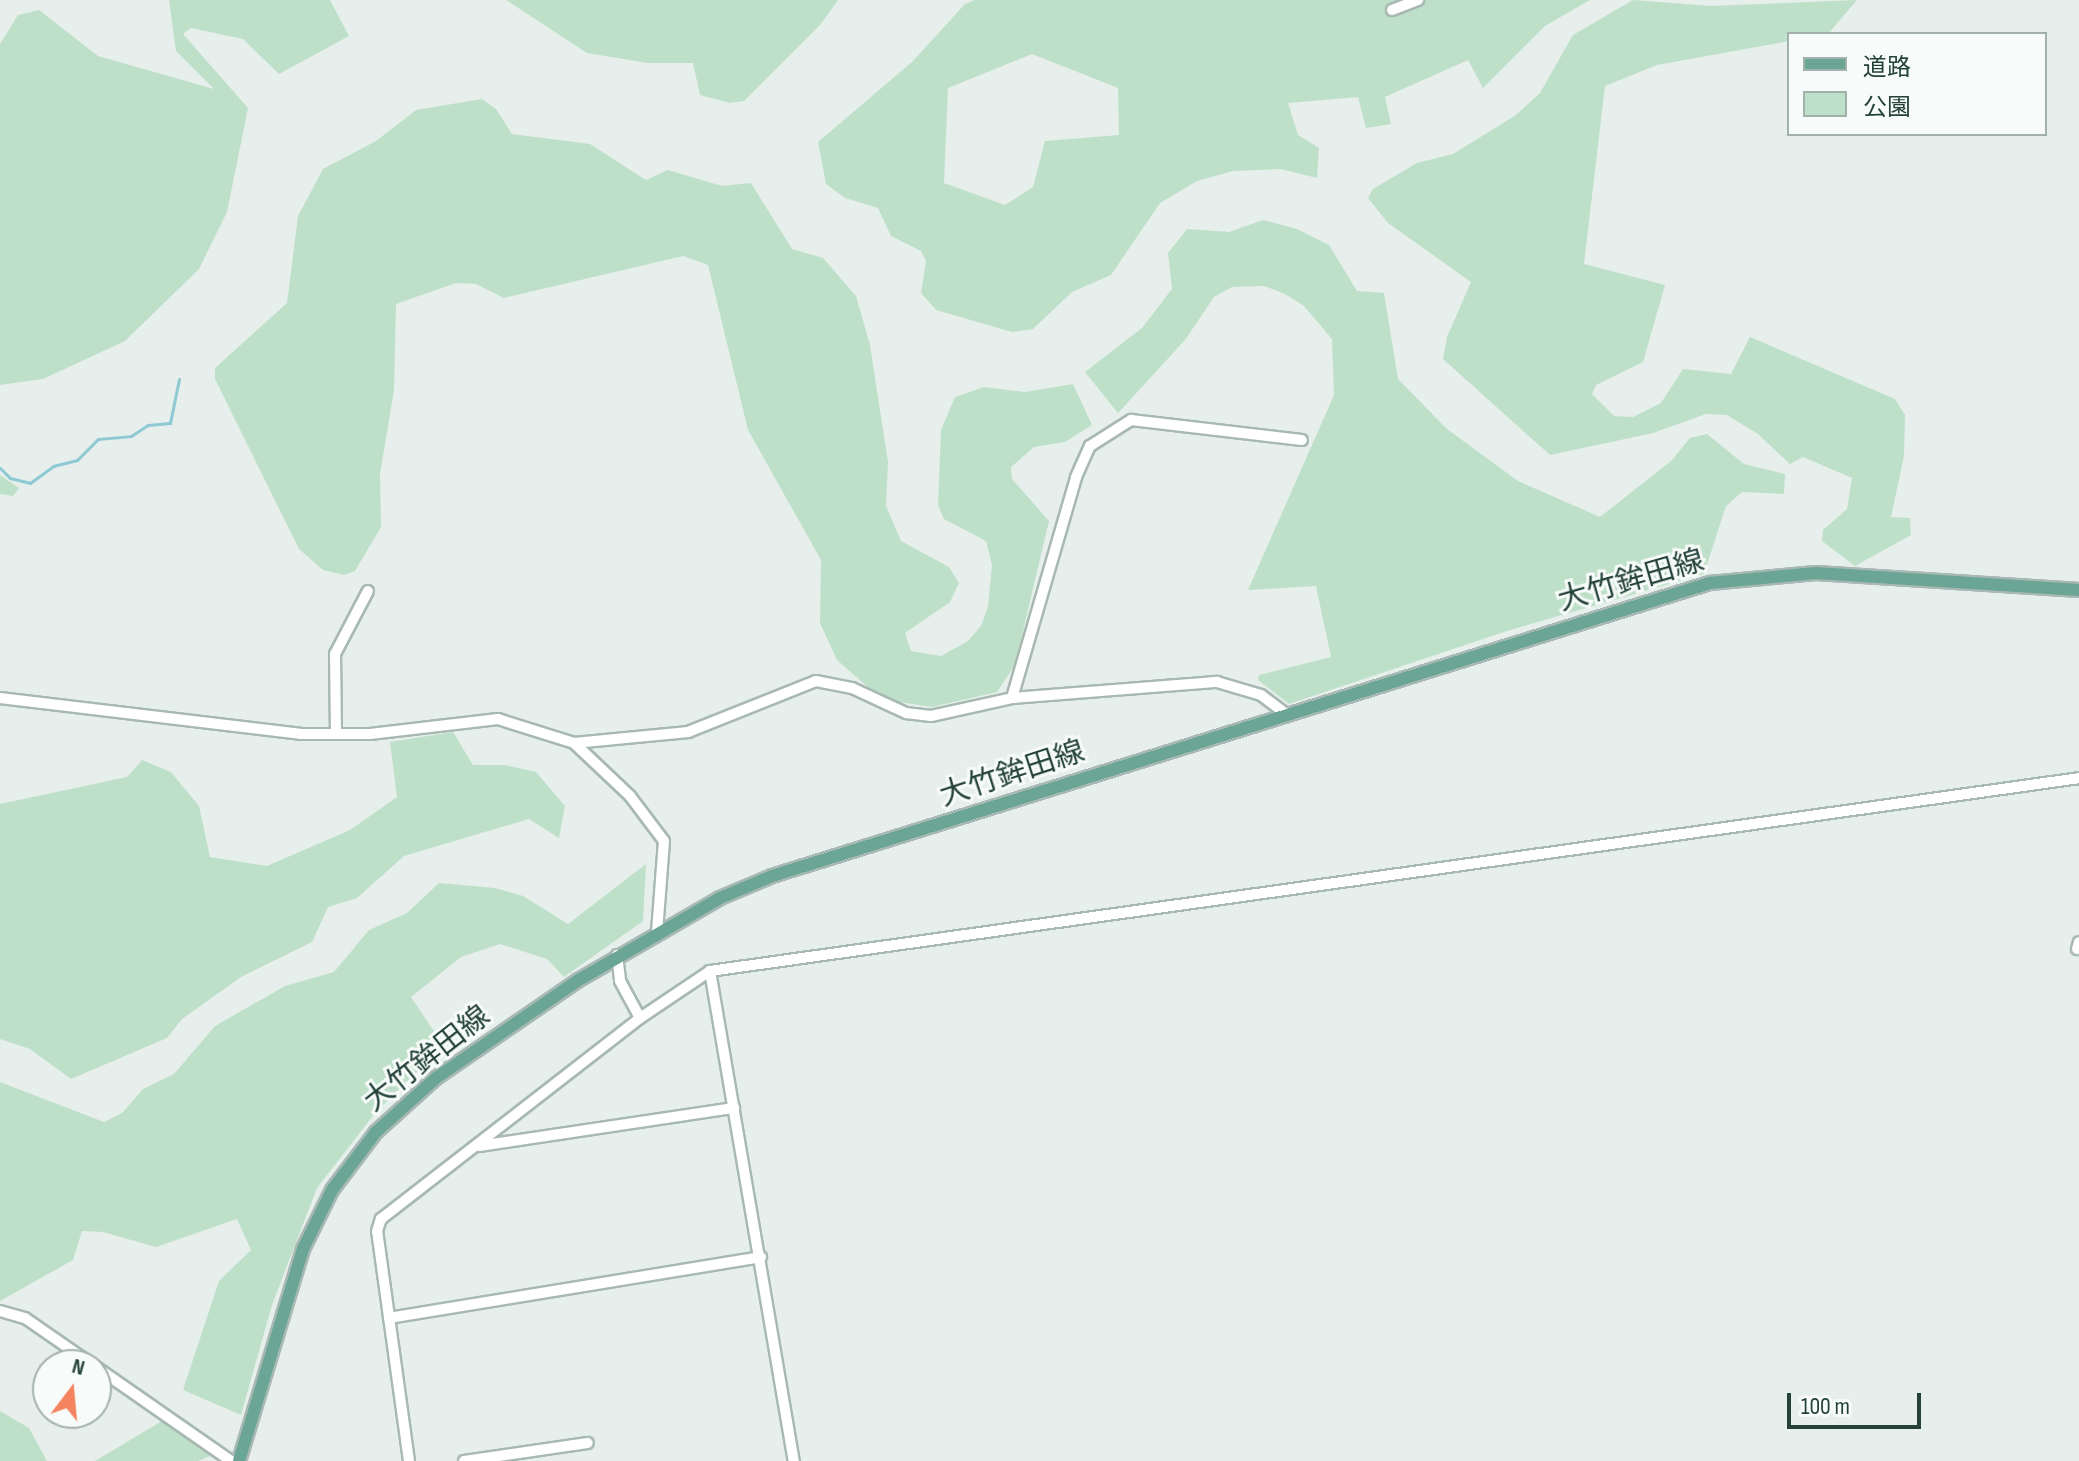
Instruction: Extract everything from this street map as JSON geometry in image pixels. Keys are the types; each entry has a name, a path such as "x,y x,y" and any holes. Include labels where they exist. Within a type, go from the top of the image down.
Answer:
{"main road":[{"name":"大竹鉾田線","path":"239,1461 303,1249 351,1163 393,1114 427,1085 617,955 657,931 772,876 1736,578 1816,573 2079,590"}],"street":[{"path":"1392,10 1418,0"},
{"path":"1012,698 1078,468 1090,446 1131,420 1302,440"},
{"path":"336,734 335,654 368,591"},
{"path":"0,698 336,734 498,719 574,743 688,732 816,681 841,684 923,715 1012,698 1217,682 1261,695 1288,715"},
{"path":"574,743 630,796 664,841 657,931"},
{"path":"409,1461 377,1231 381,1219 640,1018 710,971 2079,778"},
{"path":"1621,834 1636,840"},
{"path":"617,955 620,981 640,1018"},
{"path":"710,971 794,1461"},
{"path":"477,1146 734,1108"},
{"path":"389,1318 761,1257"},
{"path":"0,1311 25,1318 70,1349"},
{"path":"112,1378 231,1461"},
{"path":"464,1461 588,1443"}],"green space":[{"path":"169,0 330,0 349,36 279,74 243,39 191,28 183,34 248,108 227,212 199,269 125,341 43,379 0,385 0,44 18,15 39,10 98,56 214,89 176,51"},
{"path":"506,0 838,0 820,25 744,101 730,103 700,95 693,63 648,63 587,53"},
{"path":"975,0 1590,0 1545,26 1483,88 1468,60 1385,97 1391,124 1366,128 1358,97 1288,103 1298,135 1319,148 1317,178 1281,169 1233,171 1197,181 1160,203 1111,275 1072,292 1033,329 1012,332 936,310 921,293 926,261 921,251 891,236 878,208 845,198 826,184 818,142 912,62 965,4","holes":["1032,54 1118,88 1119,135 1045,141 1033,187 1005,205 944,183 948,88"]},
{"path":"1633,0 1711,6 1857,0 1830,32 1787,32 1787,41 1657,65 1605,86 1584,264 1665,285 1643,362 1596,385 1592,394 1614,416 1633,417 1661,403 1683,369 1731,374 1750,337 1895,399 1905,415 1904,456 1891,517 1910,518 1911,535 1855,566 1822,541 1823,530 1847,509 1852,478 1803,457 1790,464 1758,434 1727,415 1706,414 1653,433 1550,455 1443,359 1447,337 1471,282 1388,223 1368,198 1373,189 1417,163 1453,154 1516,115 1540,93 1573,35"},
{"path":"482,99 496,109 512,134 590,144 646,180 668,170 722,186 751,183 792,249 823,258 856,296 870,345 888,462 886,506 901,541 949,567 959,583 950,602 905,633 911,651 941,656 968,641 981,626 988,607 992,565 986,541 944,519 938,505 941,430 955,397 984,387 1025,392 1073,384 1092,425 1065,442 1034,447 1011,467 1012,479 1049,521 1015,665 997,692 932,707 899,702 870,689 837,660 820,623 821,560 748,430 708,265 683,256 504,298 476,284 456,283 396,304 394,390 380,474 381,527 355,571 344,575 323,570 299,549 215,379 215,368 287,303 298,216 323,169 376,141 416,110"},
{"path":"1263,220 1297,229 1329,245 1357,291 1384,293 1398,379 1447,429 1518,481 1600,517 1671,461 1690,438 1707,434 1744,464 1785,474 1784,494 1742,492 1726,506 1704,574 1507,631 1289,704 1258,680 1259,675 1331,657 1316,586 1248,590 1334,395 1332,339 1304,306 1285,294 1264,286 1232,287 1214,297 1185,340 1118,413 1085,372 1142,328 1172,289 1168,253 1187,229 1229,232"},
{"path":"0,475 19,488 13,496 0,494"},
{"path":"453,732 473,765 505,765 536,772 565,806 559,838 529,819 404,856 357,898 328,907 312,942 241,977 182,1019 167,1038 71,1079 30,1049 0,1039 0,804 127,777 142,760 171,772 199,806 210,857 267,866 350,830 397,797 390,742"},
{"path":"646,864 643,921 564,977 547,959 500,944 461,957 411,997 444,1046 376,1112 317,1188 272,1305 241,1415 183,1390 219,1281 251,1250 237,1219 156,1247 103,1232 82,1231 73,1260 0,1301 0,1082 104,1122 122,1113 143,1089 174,1074 215,1026 285,986 334,972 369,930 407,913 439,883 495,888 523,896 568,924"},
{"path":"0,1411 29,1428 47,1461 0,1461"},
{"path":"162,1421 213,1455 198,1461 95,1461"}],"waterway":[{"path":"0,468 10,478 30,483 53,466 77,460 98,439 131,436 148,425 170,423 179,379"}]}
